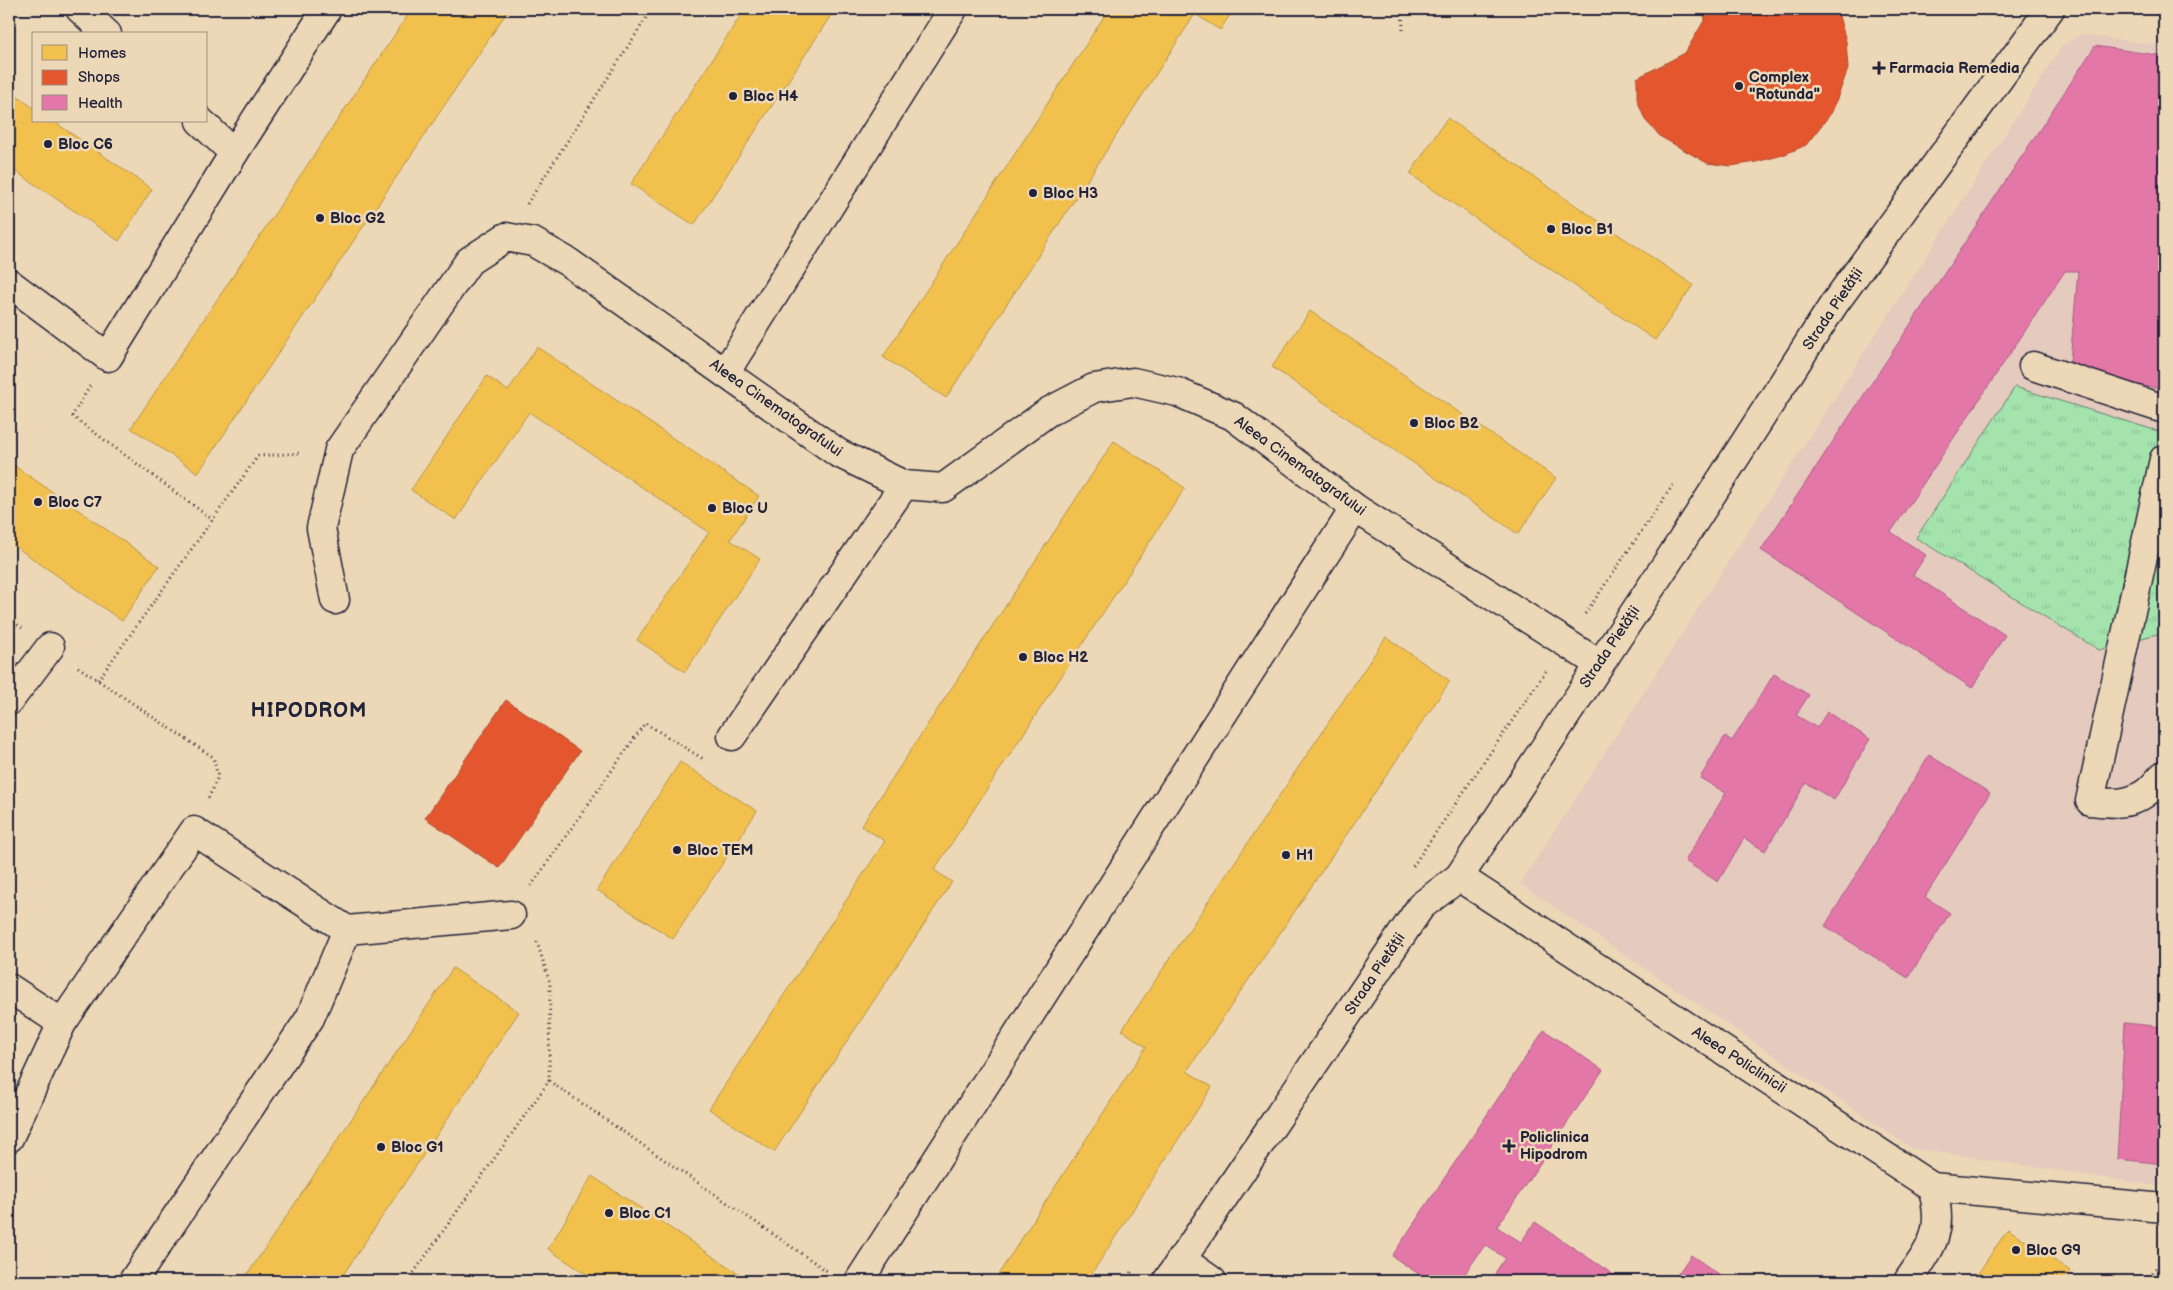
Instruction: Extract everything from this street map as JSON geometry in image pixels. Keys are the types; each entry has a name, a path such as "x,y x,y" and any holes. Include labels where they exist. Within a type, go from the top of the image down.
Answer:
{"street":[{"path":"80,9 105,32"},
{"path":"9,283 108,356 234,153 327,9"},
{"path":"724,373 953,9"},
{"name":"Strada Pietății","path":"1174,1270 1421,906 1459,877 1681,542 1834,304 2050,9"},
{"path":"201,122 234,153"},
{"path":"335,600 320,528 339,450 469,261 506,237"},
{"name":"Aleea Cinematografului","path":"506,237 532,242 568,262 838,453 904,485 943,488 1048,412 1094,388 1133,382 1177,392 1233,416 1355,508 1599,664"},
{"path":"2033,366 2164,408"},
{"path":"2164,459 2090,801 2116,804 2164,800"},
{"path":"732,736 904,485"},
{"path":"846,1278 1355,508"},
{"path":"9,700 50,647"},
{"path":"2116,804 2132,801 2144,794 2164,775"},
{"path":"9,1138 62,1023 194,831 347,930 511,915"},
{"name":"Aleea Policlinicii","path":"1459,877 1932,1187"},
{"path":"132,1281 310,1018 347,930"},
{"path":"9,988 62,1023"},
{"path":"1908,1281 1925,1257 1938,1227 1938,1209 1932,1187 2164,1208"},
{"path":"1174,1270 1212,1281"}],"path":[{"path":"506,237 652,9"},
{"path":"1402,9 1403,30"},
{"path":"108,356 72,416 213,520"},
{"path":"98,680 258,456 339,450"},
{"path":"9,619 213,758 218,777 194,831"},
{"path":"408,1281 549,1081 550,983 533,928 511,915 645,724 711,764 732,736"},
{"path":"549,1081 846,1278"},
{"path":"2147,1281 2164,1256"}],"shaded area":[{"path":"2081,34 2164,46 2164,1187 1911,1148 1520,884 2063,45"}],"green space":[{"path":"2015,387 2164,433 2164,632 2099,650 1916,538"}],"building: Homes":[{"name":"Bloc G2","path":"412,9 509,9 198,473 131,428"},
{"name":"Bloc H4","path":"745,9 835,9 694,225 631,184"},
{"name":"Bloc H3","path":"1109,9 1234,9 1220,30 1195,14 946,398 883,357"},
{"name":"Bloc C6","path":"9,91 32,107 32,122 54,122 152,189 119,241 9,167"},
{"name":"Bloc B1","path":"1447,118 1693,285 1655,340 1410,174"},
{"name":"Bloc B2","path":"1310,311 1556,478 1518,534 1272,367"},
{"name":"Bloc U","path":"537,347 759,496 730,540 760,559 685,672 637,640 709,532 529,412 456,520 411,490 487,376 508,391"},
{"name":"Bloc H2","path":"1114,441 1185,488 934,870 952,882 774,1152 709,1109 885,841 861,826"},
{"name":"Bloc C7","path":"9,462 159,566 122,621 9,542"},
{"name":"H1","path":"1386,637 1450,681 1187,1071 1212,1087 1087,1281 994,1281 1146,1047 1122,1030"},
{"name":"Bloc TEM","path":"680,762 757,811 673,939 597,890"},
{"name":"Bloc G1","path":"453,968 519,1012 339,1281 243,1281"},
{"name":"Bloc C1","path":"592,1176 750,1281 597,1281 548,1249"},
{"name":"Bloc G9","path":"2008,1229 2070,1271 2063,1281 1973,1281"}],"building: Shops":[{"name":"Complex \"Rotunda\"","path":"1703,9 1837,9 1846,41 1848,69 1832,112 1806,145 1783,155 1756,162 1731,166 1707,163 1661,137 1645,120 1637,99 1637,78 1685,53 1705,19"},
{"path":"506,700 580,751 499,868 425,818"}],"building: Health":[{"path":"2095,46 2164,56 2164,389 2069,373 2078,271 2065,271 1891,532 1926,555 1913,575 2005,635 1972,688 1761,550"},
{"path":"1774,674 1809,695 1796,715 1817,728 1827,712 1870,739 1834,800 1806,783 1765,851 1744,838 1718,882 1685,861 1726,793 1700,778 1725,736 1732,741"},
{"path":"1929,755 1990,793 1925,897 1950,913 1908,978 1825,926"},
{"path":"2125,1023 2164,1027 2164,1164 2117,1159"},
{"name":"Policlinica Hipodrom","path":"1544,1030 1603,1070 1497,1227 1521,1242 1535,1222 1623,1281 1507,1281 1495,1273 1505,1258 1485,1245 1460,1281 1429,1281 1392,1256"},
{"path":"1691,1255 1729,1281 1673,1281"}],"place":[{"name":"Farmacia Remedia","path":"1879,68"},
{"name":"Complex \"Rotunda\"","path":"1739,86"},
{"name":"Bloc H4","path":"733,96"},
{"name":"Bloc C6","path":"48,144"},
{"name":"Bloc H3","path":"1033,193"},
{"name":"Bloc G2","path":"320,218"},
{"name":"Bloc B1","path":"1551,229"},
{"name":"Bloc B2","path":"1414,423"},
{"name":"Bloc C7","path":"38,502"},
{"name":"Bloc U","path":"712,508"},
{"name":"Bloc H2","path":"1023,657"},
{"name":"Bloc TEM","path":"677,850"},
{"name":"H1","path":"1286,855"},
{"name":"Policlinica Hipodrom","path":"1509,1146"},
{"name":"Bloc G1","path":"381,1147"},
{"name":"Bloc C1","path":"609,1213"},
{"name":"Bloc G9","path":"2016,1250"}],"district":[{"name":"HIPODROM","path":"309,711"}]}
